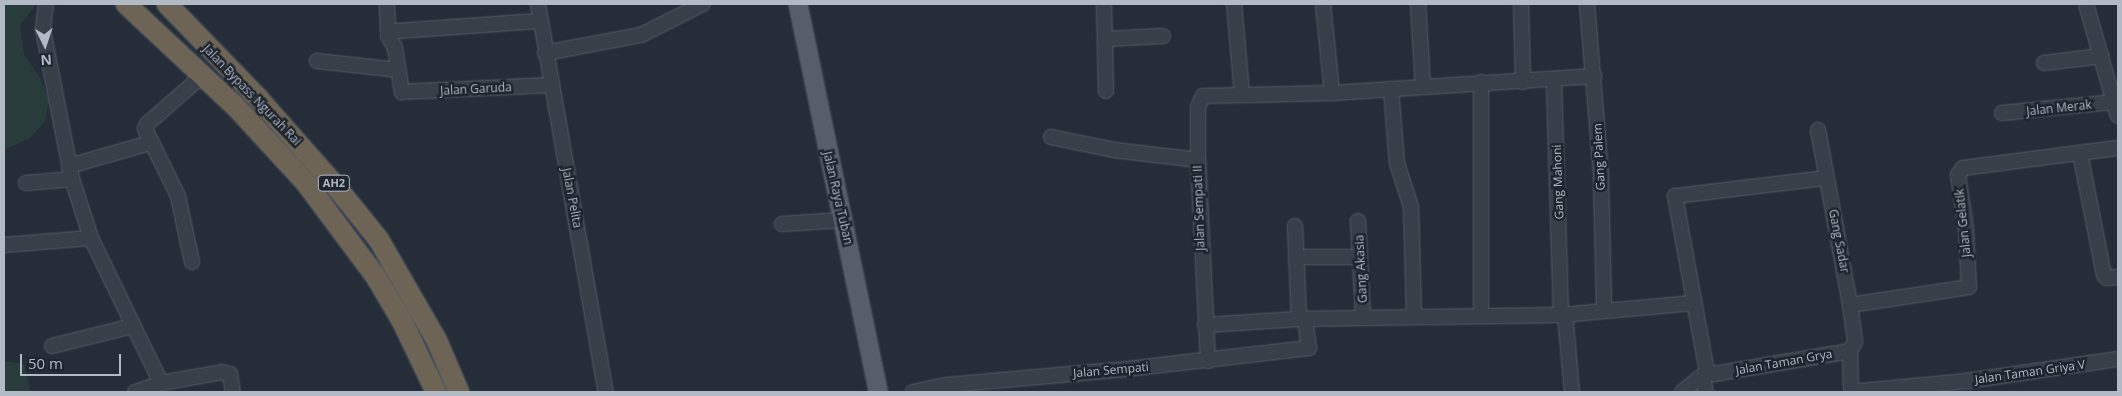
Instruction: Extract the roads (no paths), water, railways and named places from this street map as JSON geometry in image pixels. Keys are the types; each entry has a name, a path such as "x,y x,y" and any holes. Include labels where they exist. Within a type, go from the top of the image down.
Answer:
{"highway":[{"name":"Jalan Bypass Ngurah Rai","path":"166,4 259,99 334,184 379,240 437,341 459,392"},
{"name":"Jalan Bypass Ngurah Rai","path":"132,8 237,108 306,183 360,254 402,321 436,392"}],"main road":[{"name":"Jalan Raya Tuban","path":"798,4 878,392"}],"street":[{"path":"46,4 43,30 70,172 91,238 161,383"},
{"path":"317,61 398,70 395,48 388,36 387,4"},
{"name":"Jalan Pelita","path":"538,4 539,21 606,392"},
{"path":"545,53 641,35 702,4"},
{"path":"1104,4 1106,91"},
{"path":"1234,4 1242,94 1332,93 1481,82 1554,81 1594,76"},
{"path":"1323,4 1332,93"},
{"path":"1418,4 1423,86"},
{"path":"1521,4 1523,82"},
{"name":"Gang Palem","path":"1587,4 1594,76 1604,311"},
{"path":"2086,4 2117,109"},
{"path":"398,31 539,21"},
{"path":"1106,39 1163,36"},
{"path":"2044,63 2102,56"},
{"name":"Jalan Garuda","path":"398,70 402,92 551,85"},
{"path":"192,262 178,196 145,131 147,124 202,76"},
{"name":"Gang Mahoni","path":"1554,81 1563,314 1572,392"},
{"path":"1481,82 1481,315"},
{"path":"1391,89 1397,163 1411,208 1414,316"},
{"name":"Jalan Sempati II","path":"1208,360 1198,160 1200,100 1208,95 1242,94"},
{"name":"Jalan Merak","path":"2002,113 2117,109"},
{"name":"Gang Sadar","path":"1818,130 1850,305 1855,342 1850,351"},
{"path":"1051,137 1114,150 1198,160"},
{"path":"26,183 70,172 150,143"},
{"name":"Jalan Gelatik","path":"1850,305 1969,287 1966,228 1958,176 1960,169 1968,165 2118,148"},
{"path":"2080,153 2104,275 2107,278 2118,277"},
{"path":"1706,392 1694,303 1675,195 1826,178"},
{"path":"782,224 843,220"},
{"name":"Gang Akasia","path":"1358,221 1363,318"},
{"path":"1295,226 1302,319"},
{"path":"4,245 91,238"},
{"path":"1297,257 1360,257"},
{"path":"1205,325 1302,319 1563,314 1694,303"},
{"name":"Jalan Sempati","path":"913,392 947,384 1208,360 1309,348 1302,319"},
{"path":"52,346 133,326"},
{"name":"Jalan Taman Grya","path":"1705,374 1850,351 1851,392"},
{"name":"Jalan Taman Griya V","path":"1851,392 1966,381 2118,359"},
{"path":"135,392 161,383 226,372 231,377 233,392"},
{"path":"1682,392 1705,374"}]}
